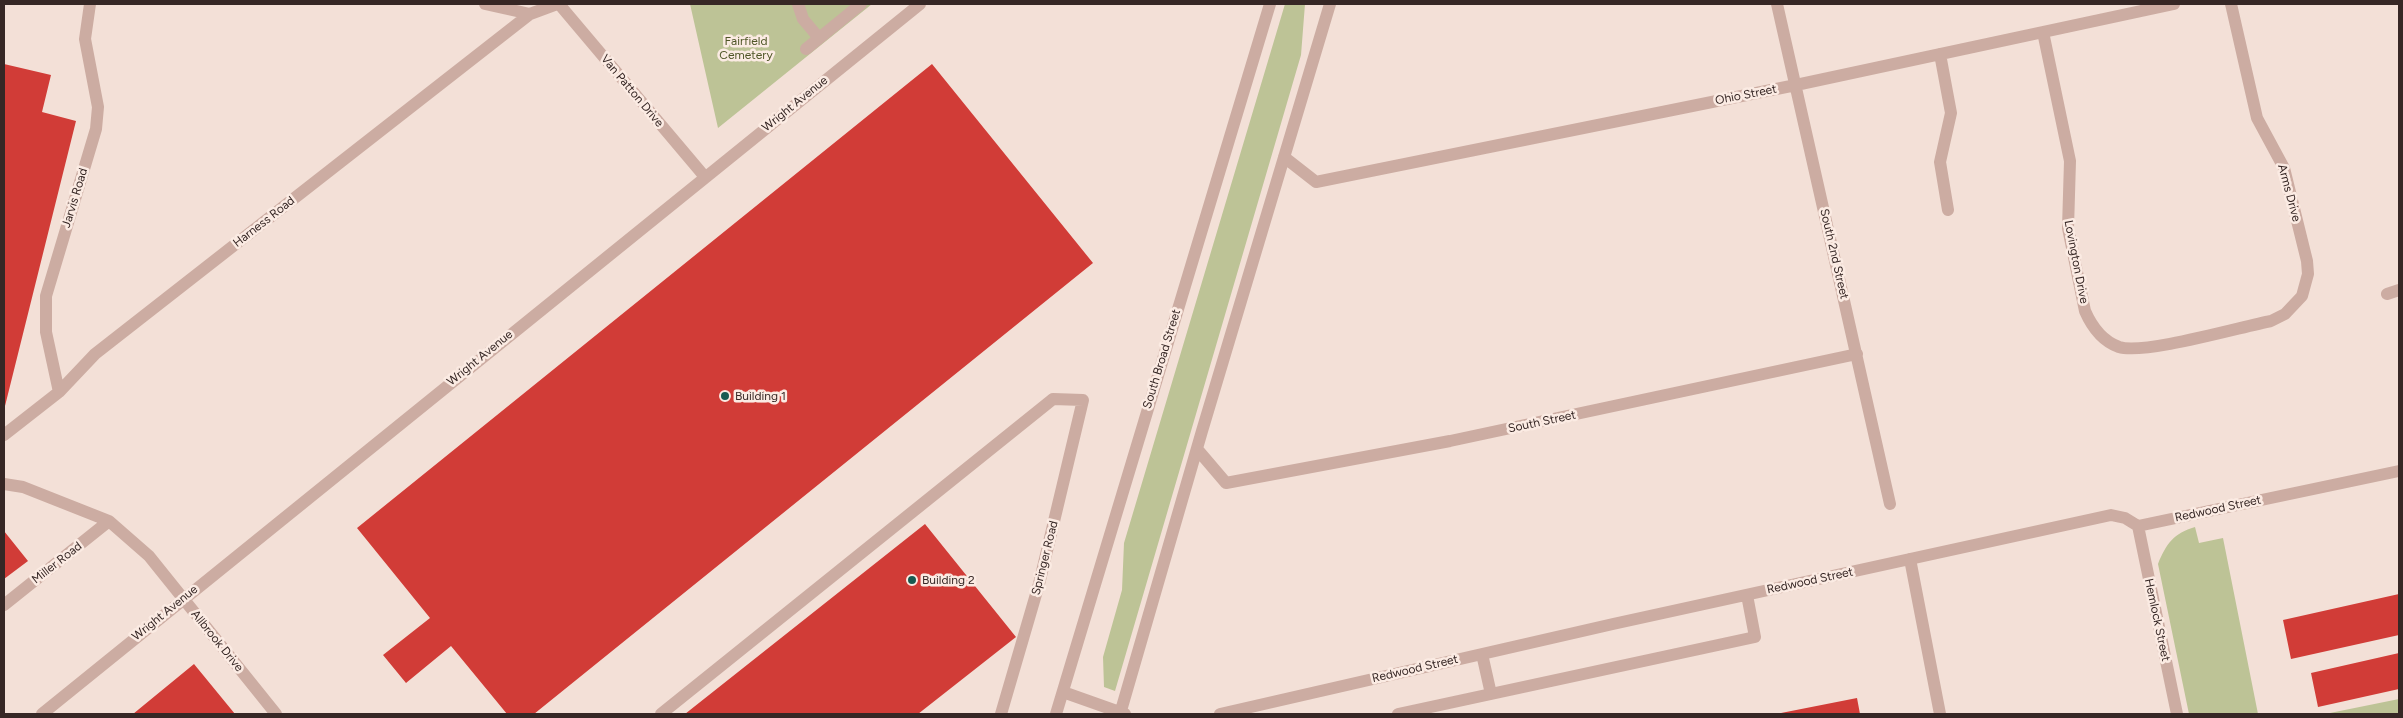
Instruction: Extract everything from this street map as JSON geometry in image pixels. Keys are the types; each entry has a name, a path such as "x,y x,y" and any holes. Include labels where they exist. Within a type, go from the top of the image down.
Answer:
{"street":[{"name":"Jarvis Road","path":"59,392 46,332 46,296 96,128 98,107 86,39 90,4"},
{"path":"485,4 530,14"},
{"name":"Van Patton Drive","path":"530,14 558,4 705,177"},
{"path":"798,4 803,19 819,38"},
{"path":"806,49 862,4"},
{"name":"Wright Avenue","path":"42,714 183,598 920,4"},
{"name":"South Broad Street","path":"1056,714 1270,4"},
{"path":"1062,692 1122,714 1197,449 1330,4"},
{"name":"South 2nd Street","path":"1777,4 1890,504"},
{"name":"Ohio Street","path":"1284,157 1316,182 1796,85 2174,4"},
{"name":"Arms Drive","path":"2219,332 2271,321 2285,314 2302,296 2308,274 2284,168 2257,118 2231,4"},
{"name":"Harness Road","path":"4,435 59,392 95,354 530,14"},
{"name":"Lovington Drive","path":"2043,32 2070,161 2068,228 2085,312 2090,324 2108,341 2119,347 2132,349 2145,348 2219,332"},
{"path":"1940,54 1951,104 1950,120 1940,162 1948,210"},
{"name":"South Street","path":"1197,449 1226,483 1450,441 1857,354"},
{"name":"Springer Road","path":"662,714 1053,399 1083,400 1039,584 1001,714"},
{"name":"Redwood Street","path":"1220,714 1257,710 1482,654 2111,515 2125,518 2138,526 2399,471"},
{"name":"Allbrook Drive","path":"4,484 24,488 110,521 149,556 276,714"},
{"name":"Miller Road","path":"4,605 110,521"},
{"name":"Hemlock Street","path":"2138,526 2177,714"},
{"path":"1910,559 1940,714"},
{"path":"1398,714 1755,637 1747,595"},
{"path":"1482,654 1491,694"}],"green space":[{"name":"Fairfield Cemetery","path":"690,4 872,4 718,128"},
{"path":"1285,4 1305,4 1301,55 1115,691 1104,687 1103,657 1122,590 1124,543"},
{"path":"2195,527 2199,543 2223,538 2258,714 2189,714 2158,564 2164,551 2176,536"},
{"path":"2399,699 2399,714 2325,714"}],"building":[{"path":"4,64 51,75 42,112 76,121 4,410"},
{"name":"Building 1","path":"932,64 1093,263 534,714 507,714 451,646 406,683 383,655 430,618 357,528"},
{"name":"Building 2","path":"925,524 1016,637 918,714 685,714"},
{"path":"4,531 28,561 4,579"},
{"path":"2399,594 2399,635 2291,659 2283,620"},
{"path":"2399,653 2399,689 2318,707 2311,673"},
{"path":"194,664 235,714 133,714"},
{"path":"1857,698 1860,714 1781,714 1781,713"}],"place":[{"name":"Building 1","path":"725,396"},
{"name":"Building 2","path":"912,580"}]}
